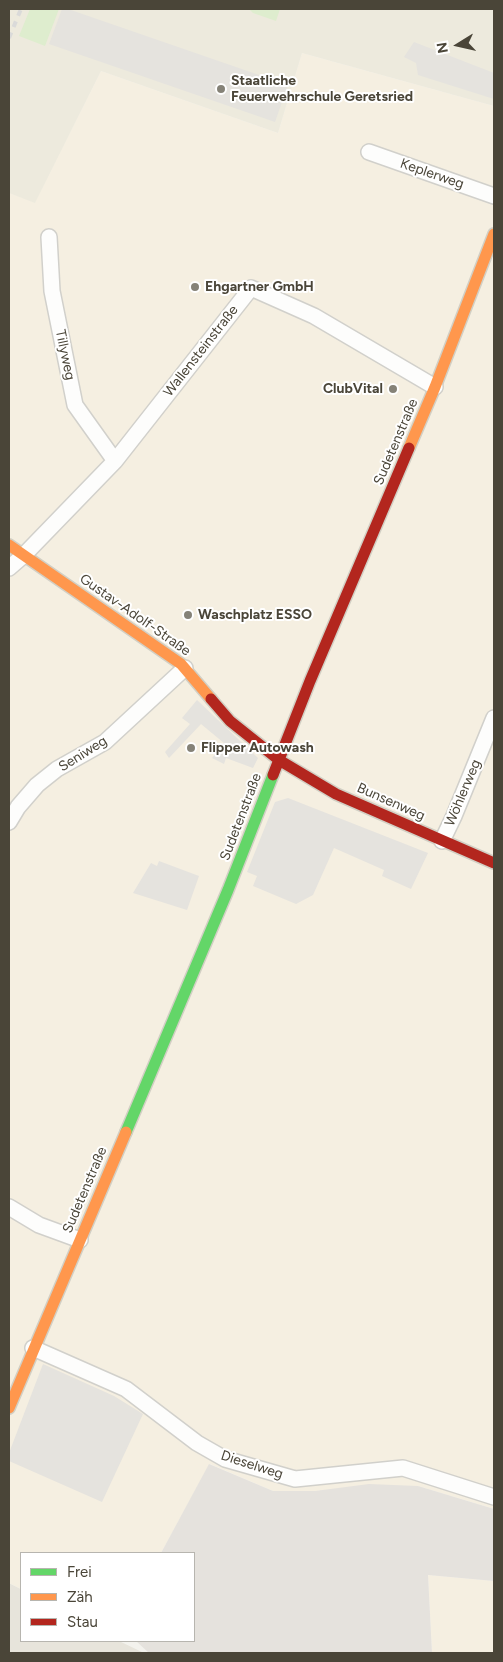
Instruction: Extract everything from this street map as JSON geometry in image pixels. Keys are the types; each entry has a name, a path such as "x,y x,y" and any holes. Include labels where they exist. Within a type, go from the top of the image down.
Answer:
{"street":[{"name":"Keplerweg","path":"369,152 494,196"},
{"name":"Sudetenstraße","path":"9,1408 228,890 310,681 436,387 494,234"},
{"name":"Tillyweg","path":"49,237 52,291 76,405 115,461"},
{"name":"Wallensteinstraße","path":"9,568 24,555 115,461 251,288 314,316 436,387"},
{"name":"Gustav-Adolf-Straße","path":"9,545 182,664 230,721 279,760"},
{"name":"Seniweg","path":"9,822 18,806 37,785 57,769 105,742 184,668"},
{"name":"Wöhlerweg","path":"442,841 494,718"},
{"name":"Bunsenweg","path":"279,760 336,794 494,863"},
{"path":"9,1207 39,1225 80,1240"},
{"name":"Dieselweg","path":"33,1348 126,1389 197,1443 225,1459 295,1479 404,1468 494,1497"}],"shaded area":[{"name":"Staatliche Feuerwehrschule Geretsried","path":"9,9 494,9 494,106 302,53 278,133 101,71 35,203 9,193"},
{"path":"62,9 68,9 288,85 275,122 49,44"},
{"path":"414,42 494,73 494,99 418,75 416,63 404,57"},
{"path":"302,53 494,106 494,1509 418,1486 273,1491 210,1464 162,1552 20,1552 20,1588 9,1583 9,193 35,202 101,71 278,133"},
{"path":"197,700 258,758 253,768 226,758 224,764 212,758 224,743 201,724 169,758 165,752 190,724 182,718"},
{"path":"288,798 428,853 411,889 382,876 384,870 334,848 313,895 296,904 253,886 257,876 247,872 275,802"},
{"path":"159,861 199,876 187,910 133,893 151,863 157,866"},
{"path":"43,1364 114,1396 143,1414 102,1502 9,1461 9,1453"},
{"path":"209,1464 273,1491 315,1491 369,1484 418,1486 494,1509 494,1581 428,1575 432,1653 149,1653 137,1642 195,1642 195,1552 162,1552"},
{"path":"428,1575 494,1581 494,1653 432,1653"},
{"path":"9,1583 20,1588 20,1642 121,1642 144,1653 9,1653"}],"green space":[{"path":"30,9 59,9 45,46 19,36"},
{"path":"249,9 280,9 276,21 253,13"}],"railway":[{"path":"9,38 21,9"}],"traffic: fast":[{"path":"126,1132 228,890 273,775"}],"traffic: slow":[{"path":"409,448 435,387 494,234"},
{"path":"9,545 181,664 211,699"},
{"path":"9,1408 126,1132"}],"traffic: jam":[{"path":"273,775 310,681 409,448"},
{"path":"211,699 230,721 279,760 336,794 494,863"}],"place":[{"name":"Staatliche Feuerwehrschule Geretsried","path":"221,89"},
{"name":"Ehgartner GmbH","path":"195,287"},
{"name":"ClubVital","path":"393,389"},
{"name":"Waschplatz ESSO","path":"188,615"},
{"name":"Flipper Autowash","path":"191,748"}]}
